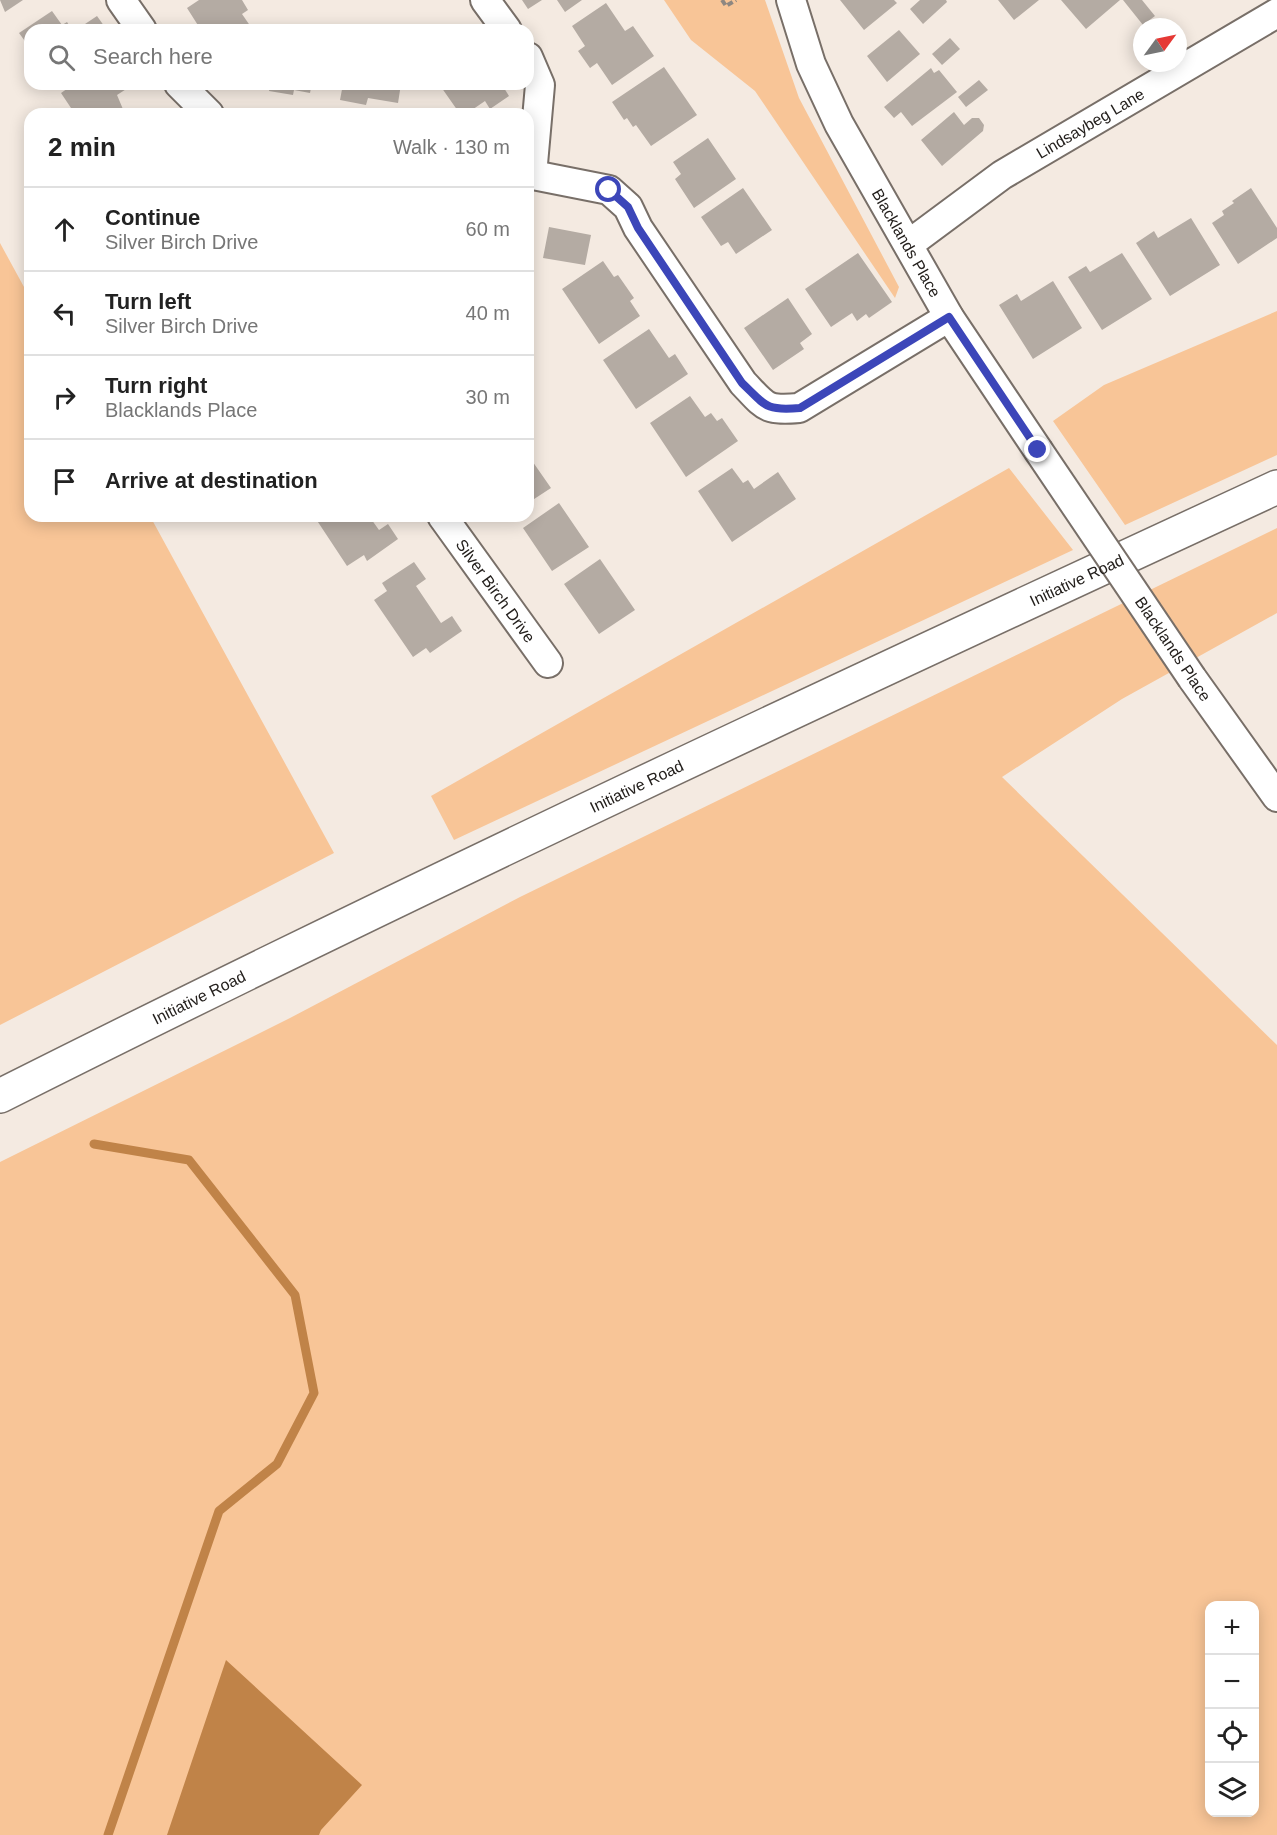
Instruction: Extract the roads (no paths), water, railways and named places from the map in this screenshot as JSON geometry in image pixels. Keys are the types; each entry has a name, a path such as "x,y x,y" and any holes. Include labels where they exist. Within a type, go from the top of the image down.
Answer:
{"main road":[{"name":"Initiative Road","path":"0,1096 212,990 880,671 1277,487"}],"street":[{"path":"121,0 138,24"},
{"path":"485,0 503,24"},
{"name":"Blacklands Place","path":"791,0 811,64 839,124 949,317 1192,678 1277,797"},
{"name":"Lindsaybeg Lane","path":"909,244 1002,175 1277,13"},
{"path":"534,71 540,85 534,139"},
{"path":"185,90 202,108"},
{"path":"534,176 609,190 628,207 638,228 742,383 774,410 800,408 949,317"},
{"name":"Silver Birch Drive","path":"446,522 548,663"}],"waterway":[{"path":"94,1144 189,1160 295,1295 314,1393 277,1464 219,1511 108,1835"}]}
